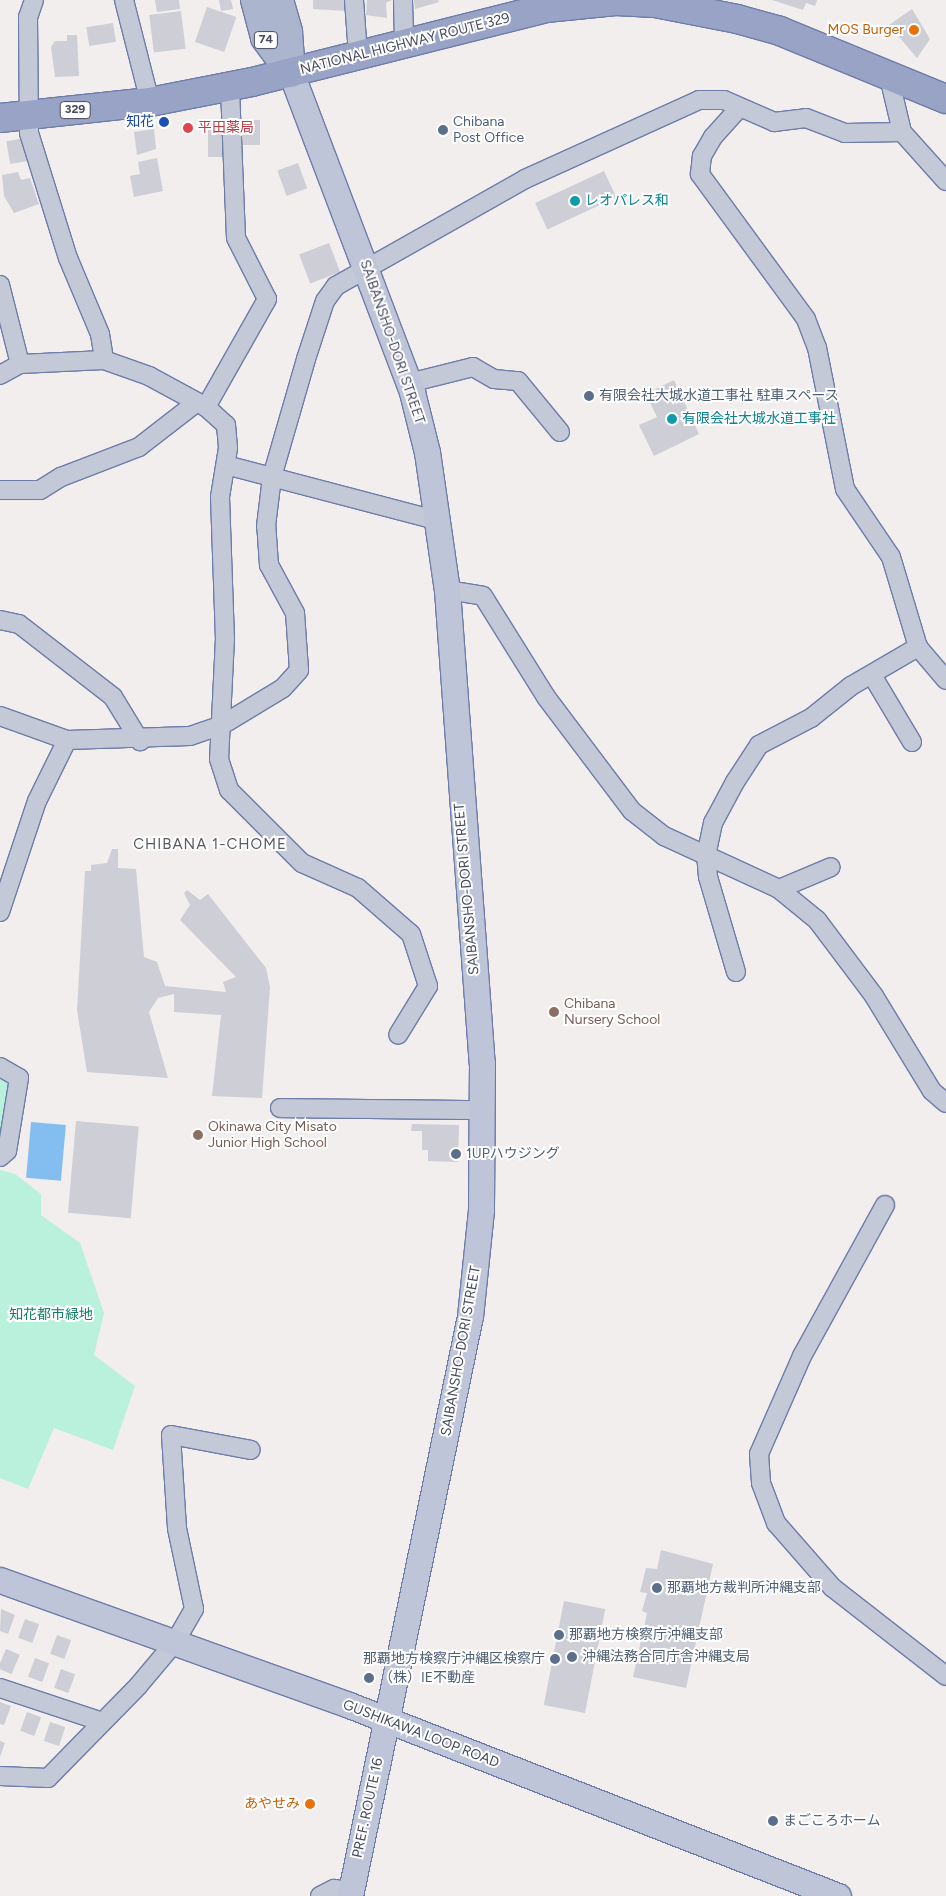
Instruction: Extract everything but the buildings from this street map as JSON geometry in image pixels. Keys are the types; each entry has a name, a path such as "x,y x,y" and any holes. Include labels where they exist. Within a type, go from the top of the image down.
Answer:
{"highway":[{"name":"NATIONAL HIGHWAY ROUTE 329","path":"0,118 150,102 230,87 546,8 655,3 780,32 946,99"}],"main road":[{"name":"74","path":"255,0 265,38 291,73"},
{"name":"74","path":"278,0 288,32 291,73"},
{"name":"SAIBANSHO-DORI STREET","path":"291,73 368,271 409,383 424,435 439,521 447,590 482,1110 481,1210 470,1316 387,1721"},
{"name":"GUSHIKAWA LOOP ROAD","path":"0,1580 175,1642 387,1721 838,1896"},
{"name":"PREF. ROUTE 16","path":"351,1894 387,1721"}],"street":[{"path":"34,0 28,17 31,115 29,133 39,175 100,334 104,360"},
{"path":"124,0 150,102"},
{"path":"354,0 358,55"},
{"path":"403,0 404,42"},
{"path":"889,77 902,132 946,182"},
{"path":"0,490 40,490 61,477 139,447 201,405 267,299 236,238 231,204 230,87"},
{"path":"0,716 67,740 140,741 190,736 222,725 283,688 299,670 295,613 269,565 266,526 272,477 325,300 336,286 368,271 525,179 676,109 712,98 774,122 806,118 845,133 902,132"},
{"path":"738,109 713,137 702,156 700,174 806,319 817,348 845,489 891,557 918,647 946,680"},
{"path":"0,285 20,364"},
{"path":"0,375 20,364 104,360 149,376 201,405 226,425 226,465 220,497 225,638 219,759 229,790 302,863 358,888 410,934 428,986 398,1035"},
{"path":"409,383 474,367 494,379 518,381 560,432"},
{"path":"226,465 439,521"},
{"path":"447,590 483,596 546,696 632,811 664,836 779,889 817,920 841,950 932,1091 946,1103"},
{"path":"0,620 19,624 113,697 140,741"},
{"path":"736,972 708,877 706,856 713,822 759,745 811,718 872,675 918,647"},
{"path":"872,675 912,742"},
{"path":"0,912 38,801 67,740"},
{"path":"779,889 831,867"},
{"path":"0,1067 19,1078 8,1151 0,1158"},
{"path":"280,1108 482,1110"},
{"path":"885,1205 794,1374 759,1454 762,1483 776,1524 833,1588 946,1676"},
{"path":"0,1776 48,1778 175,1642 194,1609 177,1528 171,1435 252,1450"},
{"path":"0,1688 100,1721"},
{"path":"320,1896 334,1889 351,1894"}],"green space":[{"path":"0,1067 19,1078 0,1157"},
{"name":"知花都市緑地","path":"0,1170 15,1174 41,1194 41,1215 80,1243 104,1313 94,1355 135,1386 113,1450 54,1428 28,1489 0,1478"}],"water":[{"path":"31,1122 66,1125 61,1181 26,1178"}],"place":[{"name":"MOS Burger","path":"914,30"},
{"name":"知花","path":"164,122"},
{"name":"平田薬局","path":"188,128"},
{"name":"Chibana Post Office","path":"443,130"},
{"name":"レオパレス和","path":"575,201"},
{"name":"有限会社大城水道工事社 駐車スペース","path":"589,396"},
{"name":"有限会社大城水道工事社","path":"672,419"},
{"name":"Chibana Nursery School","path":"554,1012"},
{"name":"Okinawa City Misato Junior High School","path":"198,1135"},
{"name":"1UPハウジング","path":"456,1154"},
{"name":"那覇地方裁判所沖縄支部","path":"657,1588"},
{"name":"那覇地方検察庁沖縄支部","path":"559,1635"},
{"name":"沖縄法務合同庁舎沖縄支局","path":"572,1657"},
{"name":"那覇地方検察庁沖縄区検察庁","path":"555,1659"},
{"name":"（株）IE不動産","path":"369,1678"},
{"name":"あやせみ","path":"310,1804"},
{"name":"まごころホーム","path":"773,1821"}],"district":[{"name":"CHIBANA 1-CHOME","path":"210,845"}]}
